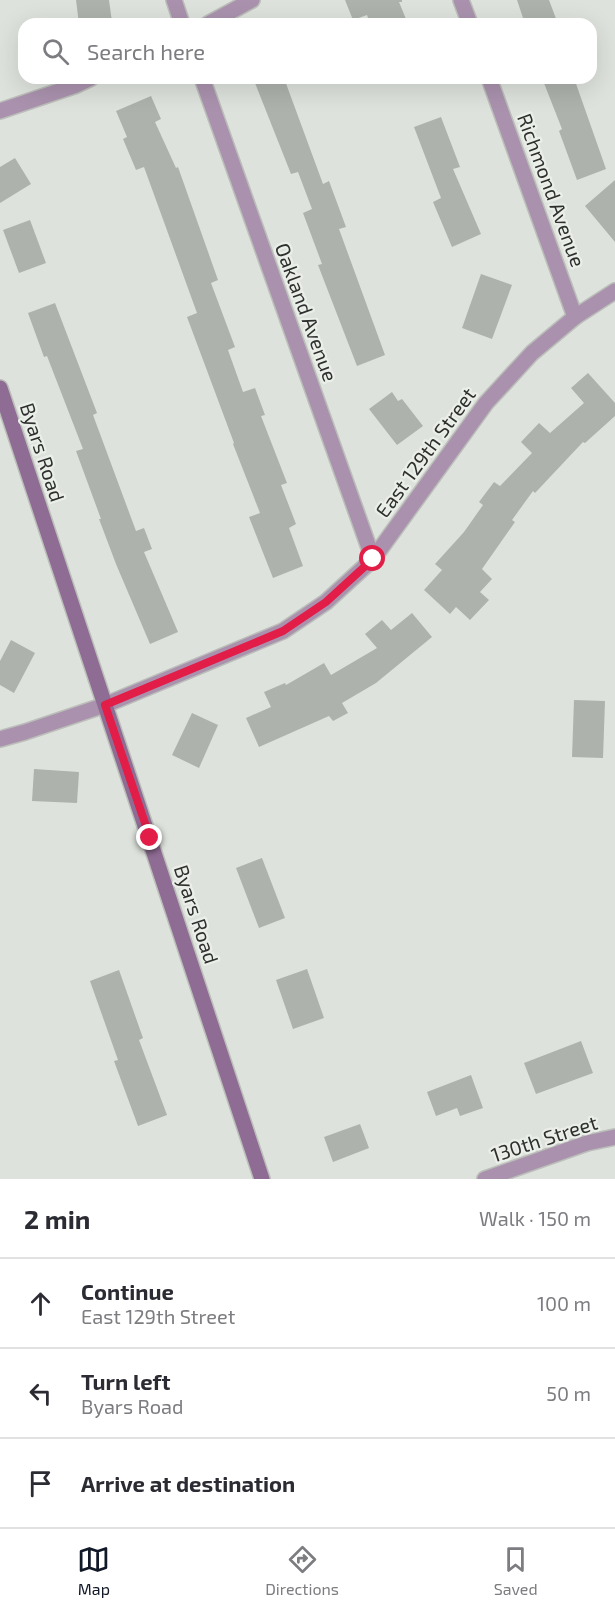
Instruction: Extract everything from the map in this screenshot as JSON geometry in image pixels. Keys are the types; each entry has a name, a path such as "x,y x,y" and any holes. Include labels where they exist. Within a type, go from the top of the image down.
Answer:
{"street":[{"path":"174,0 180,18"},
{"path":"219,18 252,0"},
{"path":"461,0 468,18"},
{"path":"0,111 78,84"},
{"name":"Oakland Avenue","path":"204,84 373,559"},
{"name":"Richmond Avenue","path":"491,84 575,317"},
{"name":"East 129th Street","path":"0,739 105,705 283,631 326,602 373,559 486,403 532,353 575,317 615,291"},
{"name":"Byars Road","path":"0,388 262,1179"},
{"name":"130th Street","path":"485,1179 586,1143 615,1137"}],"building":[{"path":"76,0 109,0 111,18 78,18"},
{"path":"345,0 402,0 399,2 406,18 368,18 367,15 352,18"},
{"path":"517,0 549,0 556,18 523,18"},
{"path":"255,84 286,84 323,184 329,181 346,227 339,229 385,355 357,366 318,265 322,264 303,213 312,209 298,172 291,174"},
{"path":"544,84 576,84 606,169 577,180 559,131 562,129"},
{"path":"151,96 161,119 155,122 176,168 178,167 218,280 211,283 235,347 228,350 243,392 255,388 265,415 261,416 287,483 281,485 296,524 289,528 303,566 273,578 249,517 260,513 187,317 197,313 144,167 136,170 123,139 127,137 116,111"},
{"path":"441,117 460,167 453,169 481,234 452,247 433,202 441,198 414,127"},
{"path":"15,158 31,184 0,203 0,167"},
{"path":"615,180 615,242 585,206"},
{"path":"30,220 46,263 19,273 3,230"},
{"path":"481,274 512,285 492,339 462,328"},
{"path":"55,303 97,413 93,415 136,531 144,528 152,549 144,552 178,632 150,644 99,519 101,519 76,451 83,449 28,313"},
{"path":"588,373 615,403 615,416 585,443 583,442 535,493 533,491 512,520 515,522 482,569 492,579 480,592 489,600 470,620 456,607 450,614 424,590 442,570 435,564 464,532 483,505 479,502 494,482 500,486 532,453 521,442 539,423 550,433 584,403 571,388"},
{"path":"392,392 398,401 402,399 423,426 397,445 369,409"},
{"path":"412,613 432,637 376,683 342,703 348,713 333,721 329,716 259,747 246,718 271,707 264,692 285,683 286,685 324,663 331,675 377,648 365,634 382,620 391,630"},
{"path":"11,640 35,653 14,693 0,685 0,661"},
{"path":"574,700 605,701 603,758 572,757"},
{"path":"192,713 218,725 199,768 172,755"},
{"path":"34,769 79,772 77,803 32,801"},
{"path":"262,858 285,918 259,928 236,868"},
{"path":"307,969 324,1018 293,1029 276,980"},
{"path":"119,970 143,1038 139,1040 167,1115 138,1126 114,1061 118,1060 90,981"},
{"path":"581,1041 593,1073 536,1094 524,1063"},
{"path":"471,1075 483,1108 460,1116 457,1108 436,1116 427,1092"},
{"path":"360,1124 369,1148 333,1162 324,1137"}],"route":[{"path":"150,838 105,705 283,631 326,602 373,559"}]}
